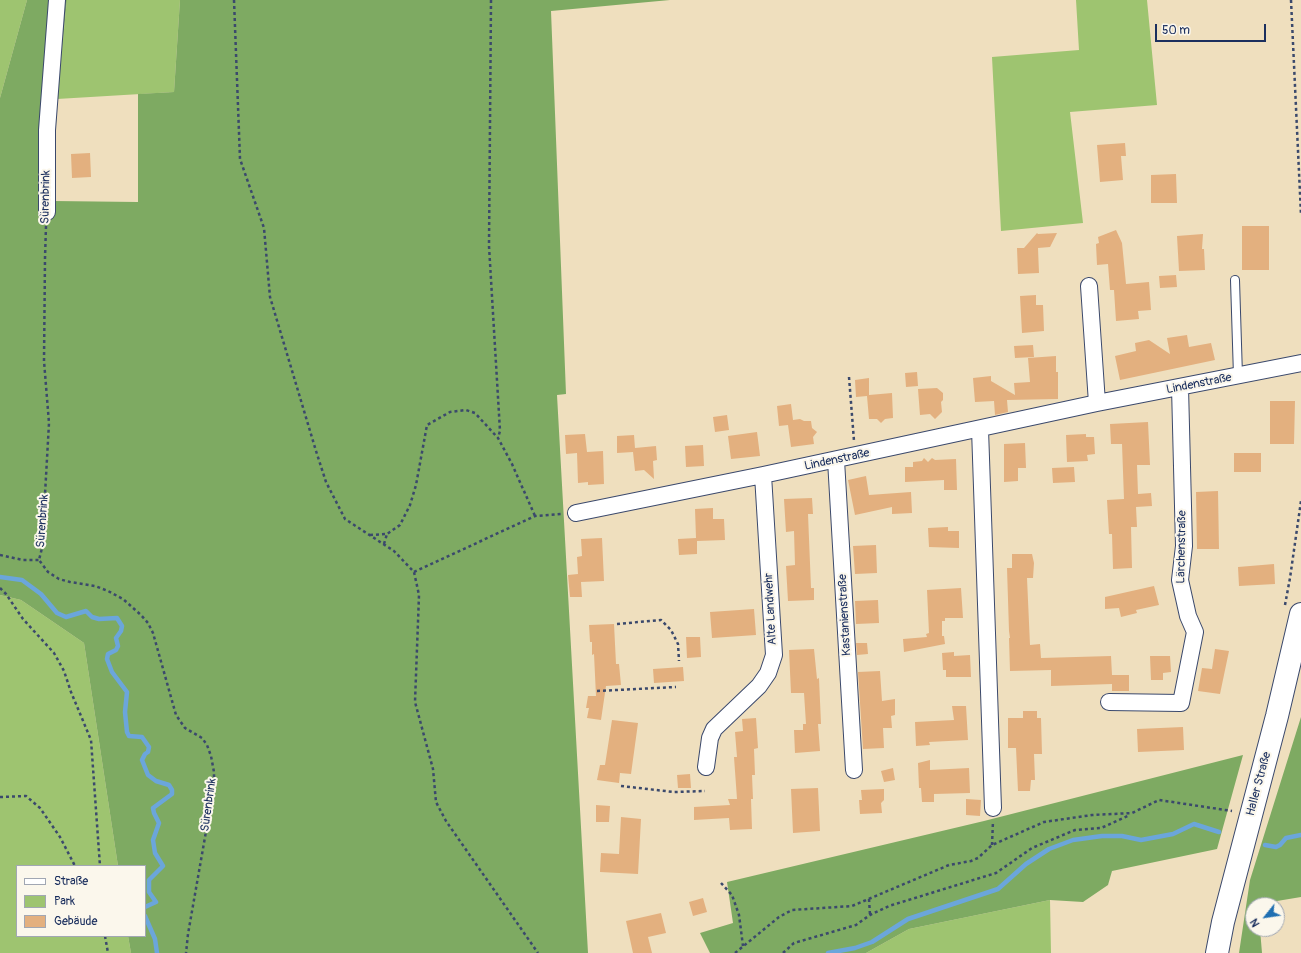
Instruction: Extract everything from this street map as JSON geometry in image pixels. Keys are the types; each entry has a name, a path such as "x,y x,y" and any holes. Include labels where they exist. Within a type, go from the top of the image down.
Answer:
{"main road":[{"name":"Haller Straße","path":"1217,953 1223,922 1277,716 1301,614"}],"street":[{"name":"Sürenbrink","path":"47,212 47,130 57,0"},
{"path":"1089,286 1097,403"},
{"name":"Lindenstraße","path":"576,513 855,456 1097,403 1301,363"},
{"name":"Lärchenstraße","path":"1109,702 1181,703 1195,632 1188,616 1180,580 1184,546 1180,387"},
{"path":"980,429 993,808"},
{"name":"Kastanienstraße","path":"836,460 854,770"},
{"name":"Alte Landwehr","path":"706,767 710,738 714,729 759,686 768,673 774,655 764,475"}],"lane":[{"path":"1235,280 1238,376"}],"path":[{"path":"234,0 240,159 264,228 270,297 316,451 326,482 345,519 394,551 414,572 419,595 415,702 433,769 436,802 446,821 538,953"},
{"path":"491,0 489,246 494,351 500,431 498,438"},
{"path":"1291,0 1301,215"},
{"name":"Sürenbrink","path":"47,212 44,361 48,423 42,548 39,560 48,572 58,579 108,590 123,599 141,615 148,623 153,633 176,715 185,728 202,738 212,756 214,786 186,953"},
{"path":"849,376 855,456"},
{"path":"384,544 388,534 400,525 410,505 416,485 427,425 450,412 466,410 475,413 498,438 512,464 535,516"},
{"path":"414,572 535,516 576,513"},
{"path":"370,535 388,534"},
{"path":"0,555 23,560 39,560"},
{"path":"0,588 6,594 23,619 54,653 64,671 91,740 100,865"},
{"path":"617,624 661,620 671,630 678,644 680,661"},
{"path":"597,691 676,687"},
{"path":"621,786 674,792 706,791"},
{"path":"0,796 26,796 40,808 60,838 74,865"},
{"path":"783,953 799,940 856,925 870,914 889,906 996,873 1032,848 1075,830 1101,828 1159,800 1232,810"},
{"path":"992,845 993,808"},
{"path":"735,953 780,917 792,910 852,906 949,865 971,861 978,858 992,845 1044,822 1092,815 1132,814"},
{"path":"721,883 732,895 739,915 743,946"},
{"path":"869,899 870,914"},
{"path":"105,937 108,953"}],"green space":[{"path":"0,0 27,0 0,98"},
{"path":"27,0 67,0 57,99 53,201 138,202 138,94 174,92 180,0 670,0 551,11 566,394 557,395 588,953 131,953 128,937 146,937 146,865 118,865 84,643 21,600 0,595 0,98"},
{"path":"67,0 180,0 174,92 57,99"},
{"path":"1076,0 1147,0 1157,105 1070,112 1083,223 1001,231 992,57 1079,50"},
{"path":"0,595 21,600 84,643 118,865 16,865 16,937 128,937 131,953 0,953"},
{"path":"1301,717 1301,897 1285,900 1285,897 1247,897 1250,880"},
{"path":"1243,755 1217,849 1112,871 1108,885 1083,902 1050,900 909,929 866,953 710,953 700,933 733,923 727,882 984,821"},
{"path":"1050,900 1051,953 866,953 909,929"},
{"path":"1245,913 1245,937 1261,937 1262,953 1239,953"}],"building":[{"path":"1125,143 1126,156 1121,156 1123,180 1100,182 1097,145"},
{"path":"90,153 91,177 72,178 71,154"},
{"path":"1176,174 1177,203 1151,203 1151,175"},
{"path":"1242,226 1269,226 1269,270 1242,270"},
{"path":"1116,230 1122,243 1126,284 1149,282 1151,310 1138,311 1139,319 1116,321 1114,290 1110,290 1108,264 1097,265 1096,244 1099,243 1098,237"},
{"path":"1037,233 1057,233 1050,247 1038,248 1039,273 1018,274 1017,248 1024,248"},
{"path":"1203,234 1202,249 1204,249 1205,270 1179,271 1177,236"},
{"path":"1176,275 1177,287 1160,288 1159,276"},
{"path":"1036,295 1036,305 1043,305 1044,331 1022,333 1020,296"},
{"path":"1187,335 1189,347 1211,343 1215,360 1120,380 1115,356 1136,351 1135,343 1149,340 1170,354 1167,338"},
{"path":"1033,345 1034,357 1015,358 1014,346"},
{"path":"1056,356 1056,372 1058,372 1058,399 1007,400 1008,412 995,415 994,401 975,402 973,378 991,376 991,381 1015,395 1014,383 1030,382 1028,358"},
{"path":"917,372 918,386 906,387 905,373"},
{"path":"869,378 869,395 892,393 893,418 885,419 881,423 877,419 869,419 867,396 856,397 855,380"},
{"path":"937,388 943,393 943,400 941,402 942,412 935,419 930,414 920,415 918,389"},
{"path":"1270,401 1295,401 1294,444 1270,444"},
{"path":"791,404 793,420 800,419 804,421 811,421 812,428 817,432 813,437 814,444 791,447 788,425 779,426 777,406"},
{"path":"727,415 729,430 715,432 713,417"},
{"path":"1148,422 1150,465 1137,465 1138,494 1151,493 1152,506 1136,507 1137,527 1131,527 1132,568 1113,569 1112,534 1109,534 1107,500 1124,499 1122,444 1111,444 1110,424"},
{"path":"757,432 760,456 731,459 728,436"},
{"path":"585,434 587,452 603,451 604,484 588,485 588,482 578,483 577,453 566,454 565,435"},
{"path":"1086,434 1086,437 1094,437 1095,454 1087,455 1088,461 1067,462 1066,435"},
{"path":"634,435 635,448 656,446 657,460 653,461 654,479 644,470 635,471 633,452 617,453 617,436"},
{"path":"1025,443 1026,468 1018,468 1018,481 1004,482 1004,444"},
{"path":"703,445 704,466 686,467 685,446"},
{"path":"1234,453 1261,453 1261,472 1234,472"},
{"path":"924,458 928,462 932,458 935,460 956,459 957,490 944,490 944,480 905,482 905,467 913,467 913,462 922,461"},
{"path":"1074,467 1075,482 1053,483 1052,468"},
{"path":"866,476 869,495 911,492 912,513 892,514 892,507 855,515 848,480"},
{"path":"1218,491 1219,549 1197,549 1196,492"},
{"path":"812,498 813,514 808,514 811,588 814,588 814,600 788,601 786,566 795,565 794,531 786,532 784,499"},
{"path":"713,508 713,519 724,519 725,540 697,541 697,554 679,555 678,539 696,538 695,509"},
{"path":"948,527 948,531 959,531 959,548 929,547 928,528"},
{"path":"602,538 604,581 581,582 582,597 570,597 568,575 578,574 577,557 582,556 581,539"},
{"path":"876,545 877,573 855,574 853,546"},
{"path":"1012,554 1032,554 1034,563 1033,578 1027,578 1030,645 1040,644 1041,658 1111,656 1112,675 1129,675 1129,691 1112,691 1112,684 1051,686 1051,670 1010,671 1007,568 1012,568"},
{"path":"1274,564 1275,584 1239,586 1238,567"},
{"path":"1154,586 1159,605 1136,610 1137,613 1121,617 1119,608 1105,609 1105,597"},
{"path":"961,588 963,618 945,618 945,621 942,621 942,636 944,636 945,644 904,652 903,639 927,637 926,634 929,633 927,590"},
{"path":"878,600 879,623 856,624 855,601"},
{"path":"754,609 756,635 712,638 710,612"},
{"path":"614,624 616,664 619,664 621,685 606,686 601,720 587,718 589,708 586,708 588,696 596,696 594,654 592,655 592,642 590,642 589,625"},
{"path":"686,637 700,637 701,657 687,658"},
{"path":"856,643 867,643 868,654 857,655"},
{"path":"814,649 817,679 819,678 821,724 818,724 820,751 795,753 794,730 803,730 803,724 806,724 804,693 791,693 789,650"},
{"path":"1215,649 1229,651 1220,694 1198,691 1202,668 1212,669"},
{"path":"954,652 954,656 970,655 971,677 946,677 946,670 943,670 942,653"},
{"path":"1150,656 1170,656 1171,672 1163,673 1163,680 1151,680"},
{"path":"683,667 684,681 654,683 653,669"},
{"path":"880,671 882,701 895,699 895,715 891,716 892,728 883,728 884,748 863,749 858,672"},
{"path":"952,706 966,706 968,740 929,742 930,745 916,746 915,722 954,720"},
{"path":"1023,711 1037,711 1037,718 1041,718 1042,754 1034,754 1035,780 1031,780 1030,791 1018,791 1016,748 1008,748 1008,718 1023,718"},
{"path":"756,718 758,748 754,749 755,775 752,775 752,829 730,830 729,818 694,820 694,807 730,805 728,799 737,799 734,757 737,757 735,732 743,731 742,719"},
{"path":"612,720 638,723 631,774 620,773 619,783 597,780 600,765 605,765"},
{"path":"1183,727 1184,750 1138,752 1137,729"},
{"path":"930,760 930,770 969,768 970,793 934,794 934,802 922,802 921,788 919,788 918,763"},
{"path":"893,768 895,780 884,782 881,771"},
{"path":"690,774 691,788 678,788 677,775"},
{"path":"818,788 820,831 793,833 791,789"},
{"path":"884,789 884,800 881,803 882,813 860,814 859,800 862,800 861,790"},
{"path":"966,799 981,800 980,816 966,815"},
{"path":"596,805 610,806 609,822 596,822"},
{"path":"621,817 641,819 638,874 600,872 601,853 619,854"},
{"path":"703,898 707,912 693,916 689,902"},
{"path":"661,913 666,933 648,937 652,953 633,953 626,921"}],"waterway":[{"path":"0,577 22,580 41,594 57,613 66,617 86,611 92,617 99,619 117,618 122,626 121,631 116,638 118,646 116,650 108,654 107,659 112,672 127,692 125,712 127,732 129,736 142,737 149,747 148,752 142,760 148,775 156,781 169,785 172,790 172,794 153,808 159,823 153,840 155,853 163,866 149,880 149,892 156,902 146,907"},
{"path":"828,953 855,948 872,942 908,919 998,889 1026,864 1049,849 1073,840 1102,836 1122,836 1141,840 1173,834 1194,824 1219,832"},
{"path":"1265,845 1276,847 1286,838 1301,835"},
{"path":"146,918 155,939 157,953"}]}
